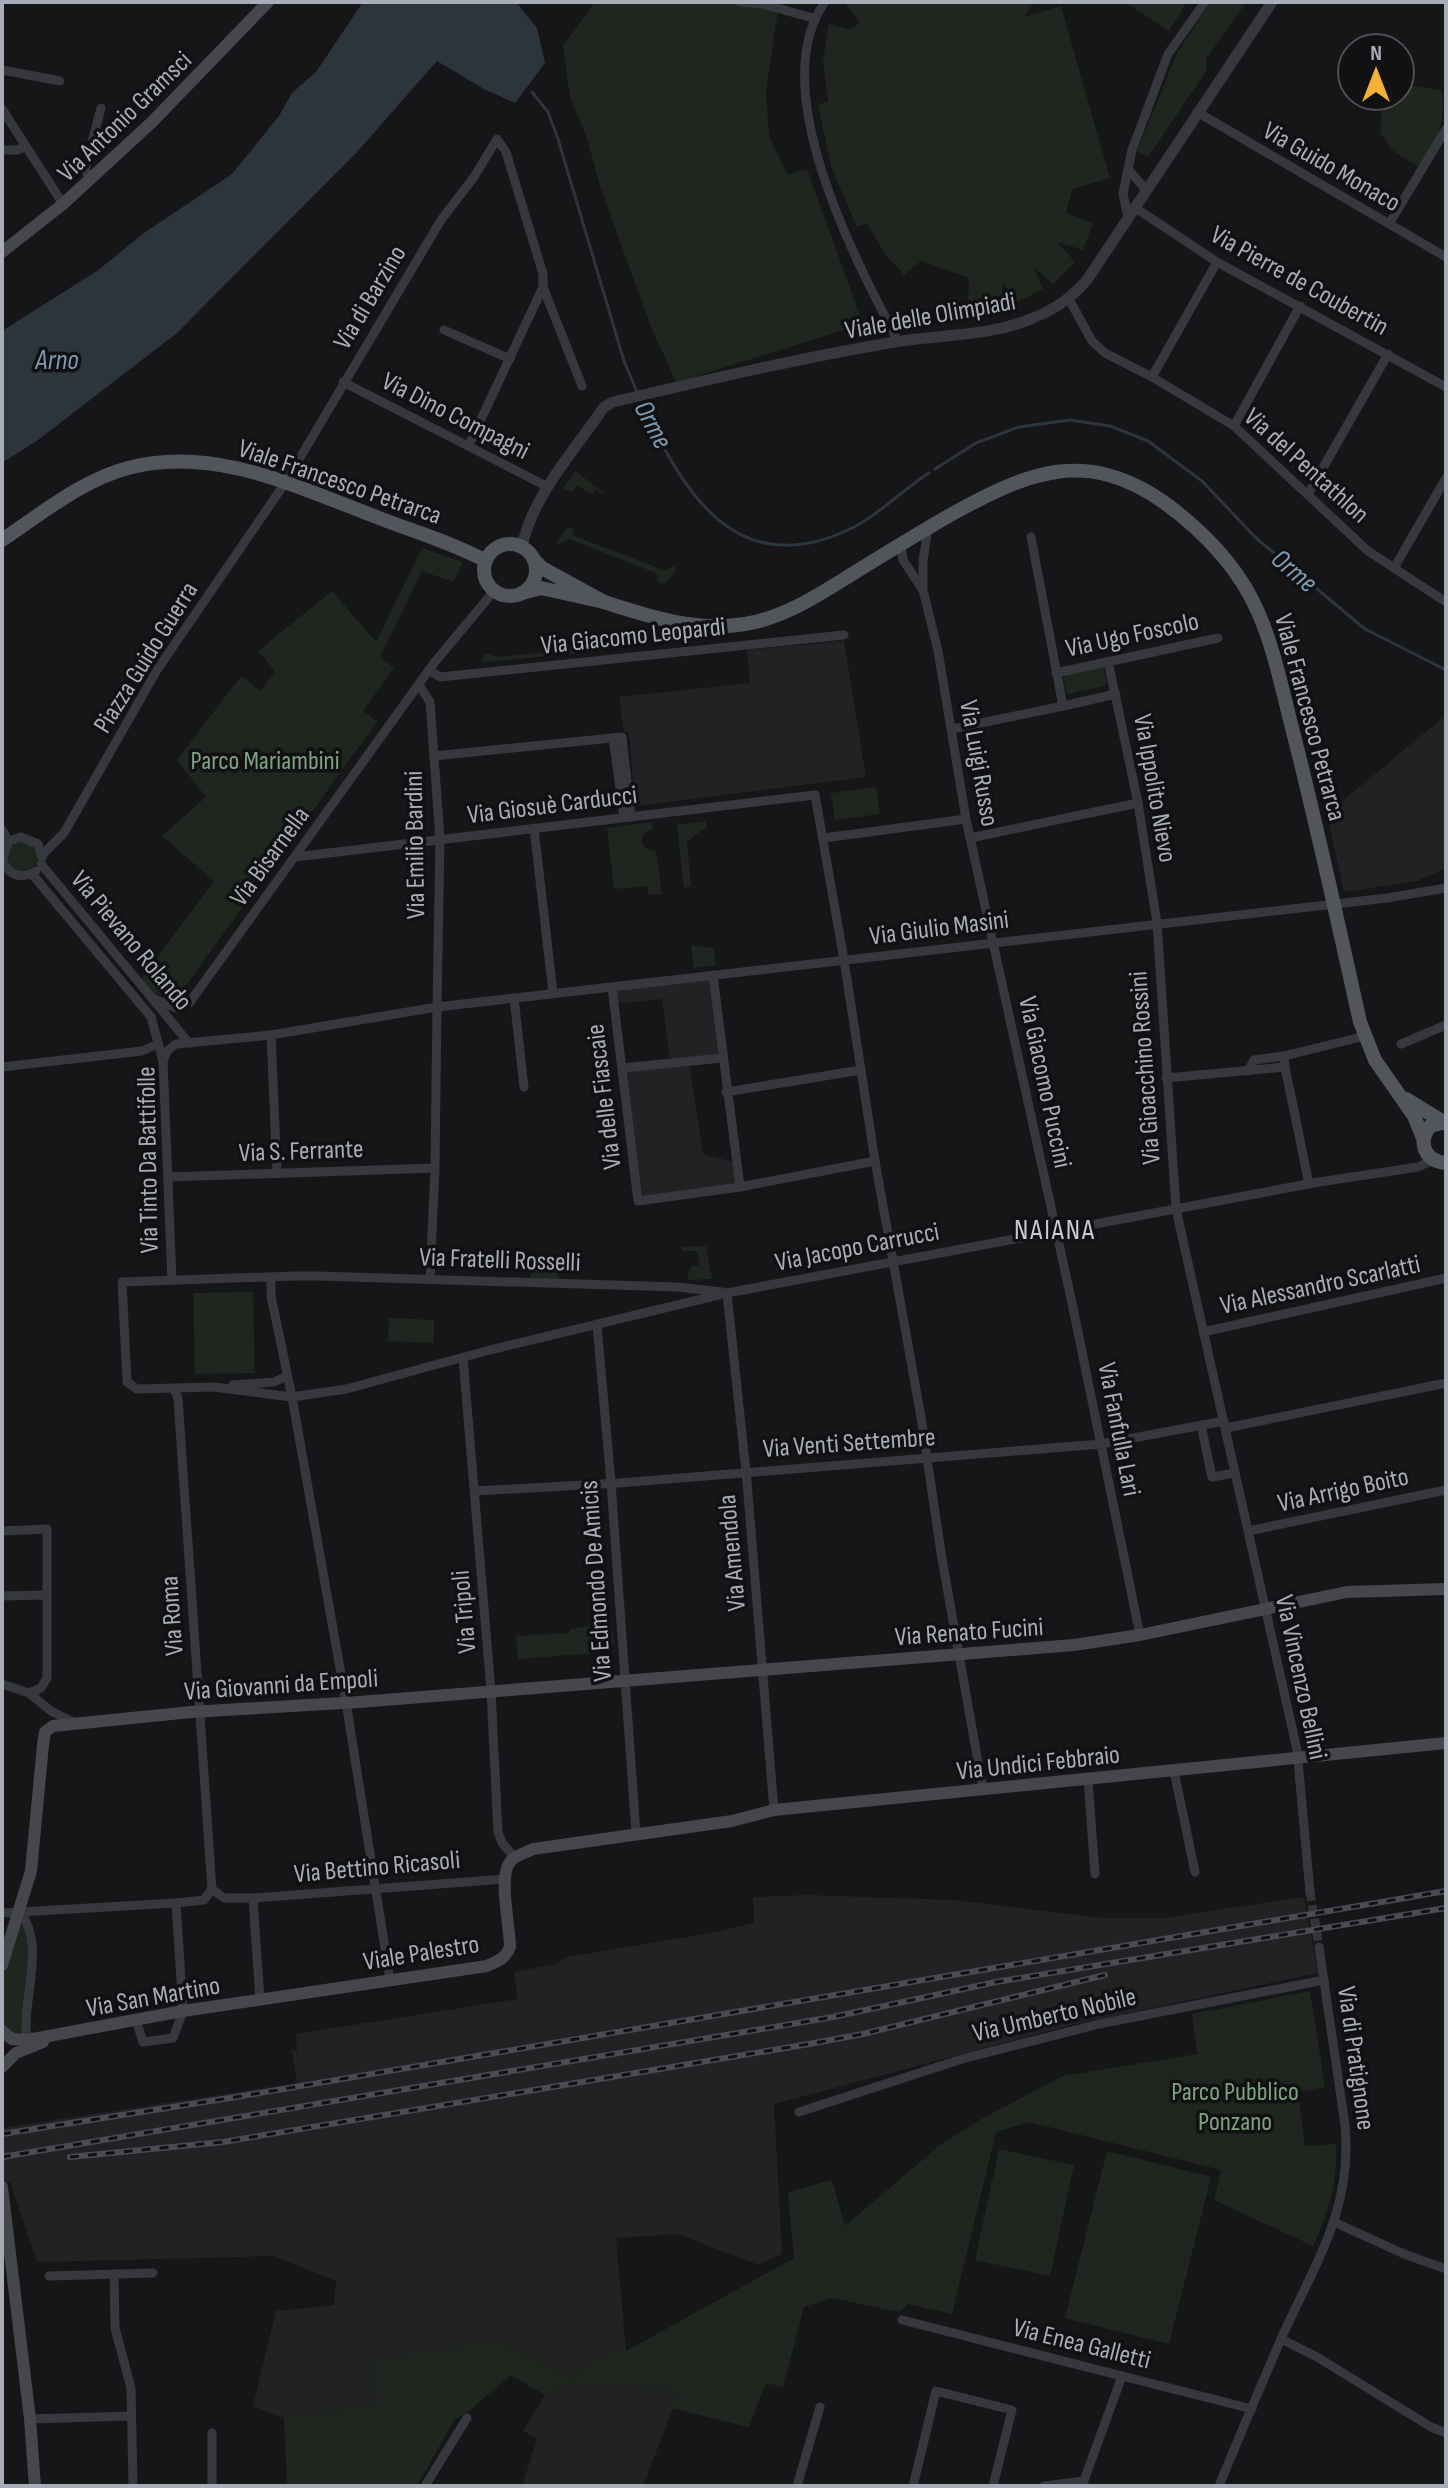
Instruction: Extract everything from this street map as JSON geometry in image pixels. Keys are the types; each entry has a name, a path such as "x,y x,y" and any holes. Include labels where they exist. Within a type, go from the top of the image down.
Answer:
{"main road":[{"name":"Via Antonio Gramsci","path":"2,252 90,181 213,62 268,2"},
{"name":"Viale Francesco Petrarca","path":"2,540 103,476 171,460 214,463 285,483 486,561"},
{"name":"Viale Francesco Petrarca","path":"494,591 506,596 541,588 551,589 687,625 744,624 771,617 813,598 1000,487 1055,470 1085,471 1125,481 1150,493 1187,519 1239,577 1258,611 1301,764 1365,1036 1375,1060 1421,1128 1425,1151 1440,1162"},
{"path":"494,591 485,574 486,561 501,546 522,547"},
{"name":"Viale Francesco Petrarca","path":"522,547 542,568 604,602"},
{"path":"522,593 535,577 534,560"},
{"name":"Viale Francesco Petrarca","path":"1399,1094 1444,1121"},
{"path":"1423,1138 1430,1126 1444,1121"},
{"name":"Via Renato Fucini","path":"491,1691 1098,1643 1347,1592 1446,1589"},
{"name":"Via Giovanni da Empoli","path":"45,1732 53,1726 73,1722 491,1691"},
{"path":"2,1965 20,1912 35,1849 45,1732"},
{"name":"Via Undici Febbraio","path":"636,1833 732,1821 774,1810 1446,1743"},
{"path":"505,1879 508,1864 533,1849 636,1833"},
{"name":"Viale Palestro","path":"260,2000 487,1966 508,1954 510,1940 505,1879"},
{"name":"Via San Martino","path":"55,2036 183,2011 260,2000"},
{"path":"2,2031 12,2039 55,2036"},
{"path":"2,2067 16,2053 55,2036"},
{"path":"2,2187 35,2486"}],"street":[{"path":"740,2 763,4 813,18"},
{"path":"825,2 813,18 804,55 804,92 821,165 854,258 898,341"},
{"path":"1131,212 1123,194 1132,150 1168,54 1205,2"},
{"name":"Viale delle Olimpiadi","path":"522,547 525,529 548,487 604,407 613,402 898,341 977,334 1031,319 1070,301 1272,2"},
{"path":"2,70 60,81"},
{"path":"90,181 85,169 101,108"},
{"path":"2,109 63,204"},
{"name":"Via Guido Monaco","path":"1197,112 1446,257"},
{"path":"1389,224 1446,129"},
{"name":"Via di Barzino","path":"285,483 441,220 474,177 497,139 506,152 543,274 543,287"},
{"path":"2,150 25,147"},
{"path":"1128,169 1146,190"},
{"name":"Via Pierre de Coubertin","path":"1131,212 1446,387"},
{"path":"1152,377 1217,262"},
{"path":"469,445 543,287"},
{"path":"543,287 582,386"},
{"name":"Via del Pentathlon","path":"1070,301 1092,341 1105,353 1234,426 1368,551 1446,602"},
{"path":"1234,426 1300,306"},
{"path":"444,330 510,359"},
{"path":"1308,494 1388,354"},
{"name":"Via Dino Compagni","path":"343,382 548,487"},
{"path":"1394,568 1446,478"},
{"name":"Piazza Guido Guerra","path":"32,874 64,833 157,670 285,483"},
{"name":"Via Luigi Russo","path":"928,528 923,560 923,590 952,729 966,819 993,942"},
{"path":"1031,537 1063,706"},
{"name":"Via Luigi Russo","path":"907,540 923,560"},
{"name":"Via Luigi Russo","path":"907,540 903,560 923,590"},
{"path":"878,558 908,568"},
{"name":"Via Bisarnella","path":"154,999 176,1008 190,1002 429,670 494,591"},
{"name":"Via Giacomo Leopardi","path":"429,670 440,677 844,635"},
{"name":"Via Ugo Foscolo","path":"1056,673 1218,638"},
{"name":"Via Ippolito Nievo","path":"1108,661 1138,803 1157,923"},
{"name":"Via Emilio Bardini","path":"419,685 430,702 440,839 435,1168 430,1278"},
{"path":"952,729 1116,694"},
{"path":"434,756 622,737 627,817"},
{"name":"Via Giosuè Carducci","path":"295,857 815,795 824,838"},
{"path":"970,838 1138,803"},
{"path":"966,819 824,838 875,1161 895,1261 941,1553 983,1790"},
{"path":"534,828 553,993"},
{"path":"2,830 9,841"},
{"path":"9,841 21,837 34,840 42,860"},
{"path":"9,841 2,859 7,874 32,874"},
{"name":"Via Pievano Rolando","path":"42,860 189,1043"},
{"name":"Via Pievano Rolando","path":"32,874 151,1017 163,1061"},
{"path":"1414,892 1446,881"},
{"name":"Via Giulio Masini","path":"176,1044 271,1035 437,1007 1387,898 1446,888"},
{"name":"Via Gioacchino Rossini","path":"1157,923 1176,1209 1203,1332"},
{"name":"Via Giacomo Puccini","path":"993,942 1056,1232"},
{"path":"713,975 740,1187 875,1161"},
{"name":"Via delle Fiascaie","path":"612,987 638,1201 740,1187"},
{"path":"514,998 524,1087"},
{"path":"1401,1044 1446,1025"},
{"path":"271,1035 277,1173"},
{"path":"1248,1071 1254,1060 1284,1056 1365,1036"},
{"path":"2,1067 142,1051 158,1044"},
{"name":"Via Tinto Da Battifolle","path":"172,1280 163,1061 168,1050 176,1044"},
{"path":"1284,1056 1309,1184"},
{"path":"622,1068 722,1058"},
{"path":"1166,1078 1285,1067"},
{"path":"726,1092 861,1070"},
{"name":"Via Jacopo Carrucci","path":"214,1387 292,1397 346,1389 727,1293 1440,1162"},
{"name":"Via S. Ferrante","path":"169,1177 435,1168"},
{"name":"Via Fanfulla Lari","path":"1056,1232 1140,1635"},
{"path":"271,1277 271,1296 346,1702 390,1980"},
{"name":"Via Fratelli Rosselli","path":"174,1388 137,1389 129,1386 125,1379 122,1282 271,1277 430,1278 677,1287 727,1293"},
{"name":"Via Alessandro Scarlatti","path":"1203,1332 1446,1278"},
{"name":"Via Amendola","path":"727,1293 764,1669 774,1810"},
{"name":"Via Edmondo De Amicis","path":"597,1325 636,1833"},
{"name":"Via Vincenzo Bellini","path":"1203,1332 1298,1758 1310,1892"},
{"name":"Via Tripoli","path":"463,1358 491,1691 498,1832 502,1843 515,1858"},
{"path":"174,1388 274,1382 287,1376"},
{"name":"Via Venti Settembre","path":"475,1491 1101,1444 1446,1383"},
{"name":"Via Roma","path":"174,1388 178,1399 212,1889"},
{"path":"1201,1425 1212,1477 1234,1473"},
{"name":"Via Arrigo Boito","path":"1248,1531 1446,1490"},
{"path":"2,1531 47,1529 47,1678 41,1688 29,1693"},
{"path":"2,1596 47,1595"},
{"path":"2,1684 29,1693 38,1703 44,1710 45,1732"},
{"path":"38,1703 73,1722"},
{"path":"1174,1771 1195,1872"},
{"path":"1088,1780 1095,1874"},
{"name":"Via Bettino Ricasoli","path":"212,1889 224,1898 253,1898 505,1879"},
{"path":"2,1913 204,1900 212,1889"},
{"path":"253,1898 260,2000"},
{"path":"136,2020 143,2042 173,2038 183,2011 176,1903"},
{"path":"20,1912 31,1931 27,2040"},
{"name":"Via di Pratignone","path":"1219,2486 1334,2222 1345,2185 1347,2151 1319,1947"},
{"name":"Via Umberto Nobile","path":"799,2112 962,2059 1083,2028 1324,1980"},
{"path":"1334,2222 1404,2254 1446,2269"},
{"path":"49,2276 153,2273"},
{"path":"114,2274 115,2328 130,2382 133,2486"},
{"name":"Via Enea Galletti","path":"902,2320 1252,2409"},
{"path":"1281,2339 1446,2433"},
{"path":"1044,2486 1083,2484 1122,2376"},
{"path":"913,2486 936,2391 1012,2410 993,2486"},
{"path":"797,2486 820,2407"},
{"path":"30,2419 131,2416"},
{"path":"425,2486 467,2418"},
{"path":"212,2433 212,2486"}],"shaded area":[{"path":"844,641 866,777 635,806 629,732 624,732 619,697 750,683 747,650"},
{"path":"1446,715 1446,868 1417,881 1344,892 1327,814"},
{"path":"713,975 722,1058 689,1062 703,1154 737,1163 740,1187 638,1201 622,1068 670,1063 662,999 614,1004 612,987"},
{"path":"808,1895 952,1900 1103,1918 1164,1918 1304,1897 1318,1973 1071,2025 774,2104 782,2254 759,2265 678,2234 616,2238 626,2351 596,2357 580,2371 563,2375 502,2343 471,2344 373,2360 380,2405 284,2418 253,2406 276,2311 334,2305 336,2281 274,2256 37,2262 10,2182 2,2182 2,2128 297,2083 292,2049 297,2052 296,2034 518,1999 514,1972 555,1964 566,1957 754,1923 753,1897"},
{"path":"568,2382 680,2390 643,2486 522,2486 537,2439 523,2431 545,2395"}],"green space":[{"path":"595,2 740,2 778,9 766,91 769,136 788,175 807,169 863,324 697,376 691,383 678,386 651,327 601,189 586,135 570,97 563,46"},
{"path":"850,2 1034,2 1024,17 1061,6 1110,178 1072,189 1066,213 1093,223 1083,250 1057,242 1075,262 1053,284 1034,267 1043,289 1015,303 1003,282 1002,308 968,306 969,278 921,261 904,275 885,254 867,223 857,227 831,167 818,104 828,102 823,61 829,24 850,30 860,23 846,5"},
{"path":"1125,2 1187,2 1169,31"},
{"path":"1211,2 1253,2 1245,4 1206,59 1207,70 1148,157 1137,151 1177,53"},
{"path":"1416,86 1441,90 1443,110 1439,131 1420,168 1392,150 1380,133 1382,112 1416,112"},
{"path":"575,471 607,495 595,490 592,494 577,486 572,492 563,488"},
{"path":"572,527 574,536 664,570 675,566 676,570 662,584 656,573 569,539 557,545 567,528"},
{"name":"Parco Mariambini","path":"422,548 463,562 453,582 422,571 380,657 394,668 363,711 377,722 181,992 155,995 141,979 214,881 162,836 206,797 177,760 241,676 260,691 275,671 258,651 332,591 376,642"},
{"path":"597,640 605,641 609,647 601,651 482,660 485,653 497,657 592,648"},
{"path":"1103,667 1107,684 1070,694 1066,692 1063,678 1066,675"},
{"path":"876,787 880,814 835,820 831,793"},
{"path":"706,821 707,827 687,841 691,886 684,888 677,825"},
{"path":"652,822 653,829 644,833 641,842 647,849 656,851 662,894 648,895 647,886 614,889 607,828"},
{"path":"22,842 33,846 37,857 33,868 22,872 11,868 7,857 11,846"},
{"path":"691,945 713,948 716,965 694,968"},
{"path":"706,1246 712,1279 689,1280 687,1276 691,1266 700,1267 697,1251 682,1251 682,1247"},
{"path":"533,1260 557,1260 560,1283 531,1282"},
{"path":"253,1292 255,1373 195,1374 193,1293"},
{"path":"389,1318 434,1320 434,1343 388,1341"},
{"path":"589,1626 590,1630 612,1629 614,1645 597,1647 597,1653 518,1659 516,1636 569,1633 570,1629"},
{"path":"20,1912 31,1931 27,2040 2,2031 2,1965"},
{"name":"Parco Pubblico Ponzano","path":"1310,1991 1325,2087 1298,2092 1305,2146 1336,2144 1336,2171 1331,2196 1313,2246 1214,2200 1221,2170 1029,2122 996,2132 952,2314 908,2304 899,2312 832,2298 804,2307 783,2387 766,2383 749,2427 672,2408 679,2390 568,2382 545,2395 511,2375 454,2420 417,2486 287,2486 284,2418 379,2405 372,2360 471,2344 502,2343 563,2375 580,2371 596,2357 626,2351 794,2258 788,2192 832,2180 845,2226 940,2145 983,2118 1063,2076 1197,2054 1192,2014"},
{"path":"999,2149 1074,2165 1050,2276 975,2260"},
{"path":"1107,2151 1211,2177 1169,2344 1065,2318"}],"water":[{"name":"Arno","path":"363,2 516,2 537,28 545,63 515,103 437,61 357,152 177,333 38,440 2,463 2,331 97,271 144,233 232,174 279,116 292,93 316,72"}],"waterway":[{"name":"Orme","path":"532,92 548,112 558,139 624,361 637,392"},
{"name":"Orme","path":"640,399 674,466 695,495 718,519 744,536 775,545 810,543 850,529 929,473"},
{"name":"Orme","path":"935,469 976,443 1019,427 1070,420 1110,426 1148,441 1202,481 1256,538 1365,629 1446,670"}],"tunnel":[{"path":"1310,1892 1319,1947"}],"railway":[{"path":"2,2134 1446,1891"},
{"path":"2,2157 833,2017 996,1982 1446,1908"},
{"path":"70,2157 223,2142 809,2044 863,2034 1105,1975"}],"district":[{"name":"NAIANA","path":"1055,1229"}]}
